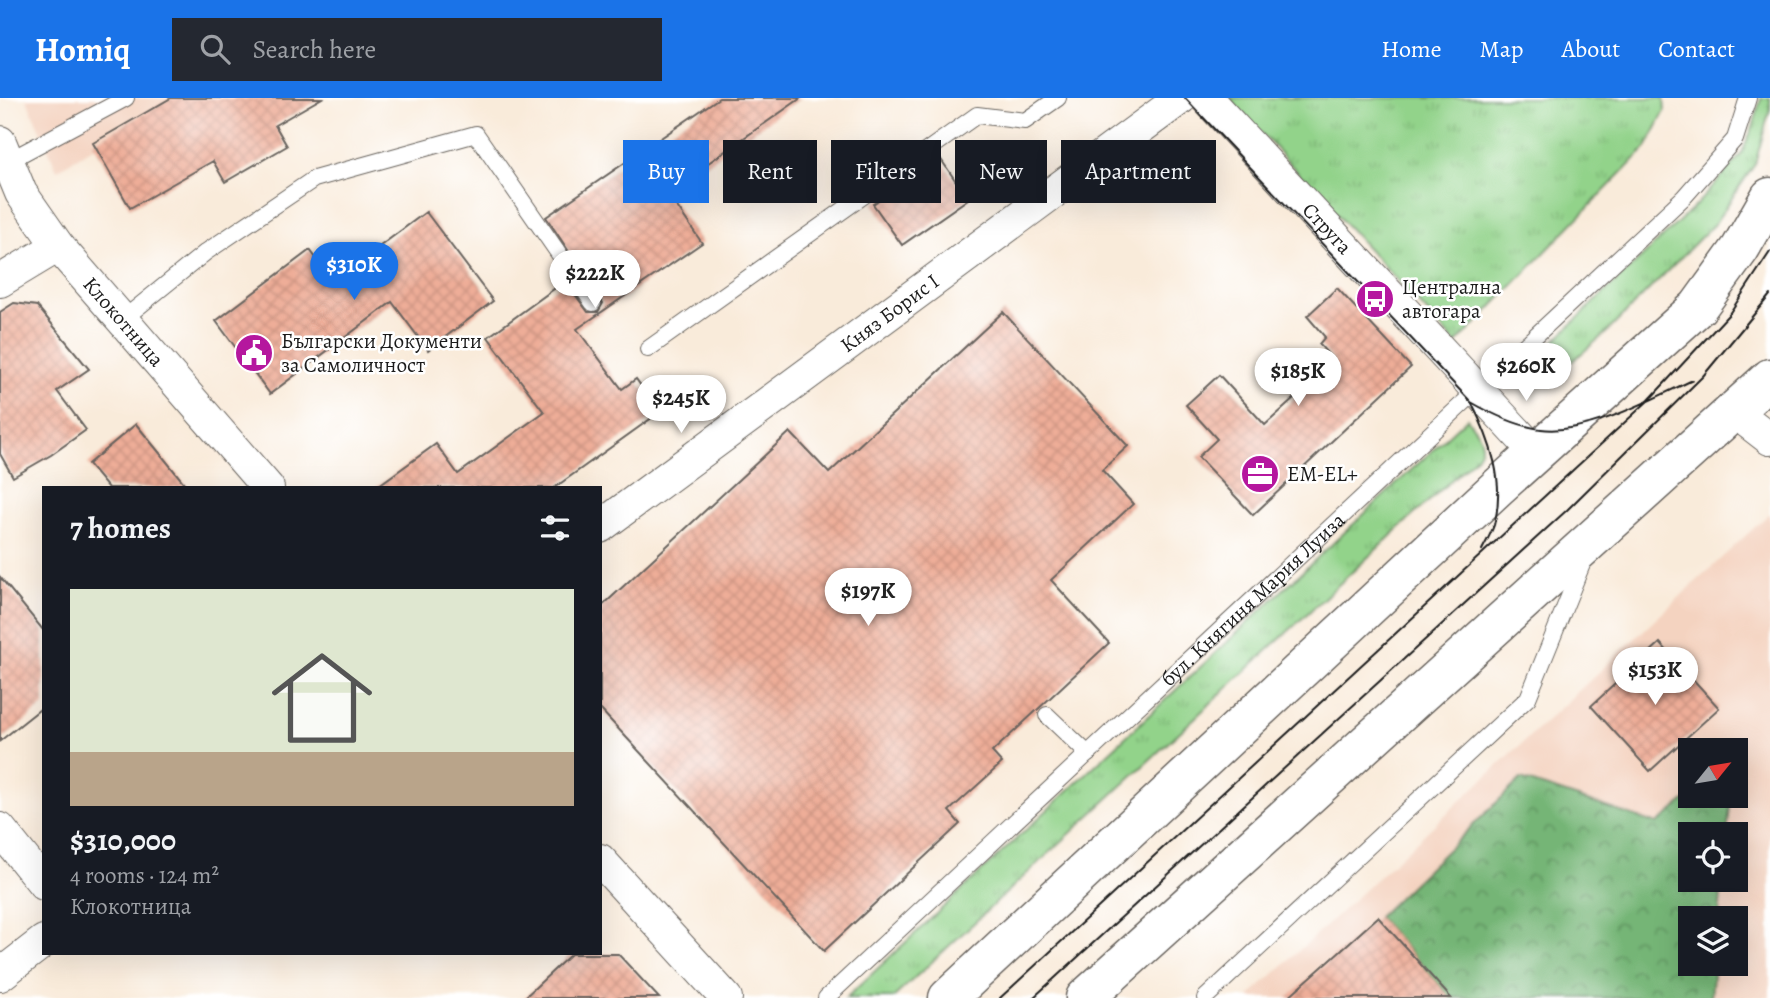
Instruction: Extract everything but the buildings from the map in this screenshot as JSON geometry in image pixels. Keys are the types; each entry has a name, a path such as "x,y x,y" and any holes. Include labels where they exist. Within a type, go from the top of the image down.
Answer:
{"main road":[{"path":"948,998 1536,453 1698,307 1740,249 1770,197"},
{"path":"1085,998 1770,378"}],"street":[{"name":"Княз Борис I","path":"602,526 1181,98"},
{"name":"Струга","path":"1206,98 1536,453"},
{"name":"Клокотница","path":"4,152 21,193 58,246 266,486"},
{"path":"0,281 58,246"},
{"path":"1735,412 1770,439"},
{"path":"0,829 42,882"},
{"path":"602,862 726,998"},
{"path":"0,975 42,943"}],"lane":[{"path":"4,152 126,98"},
{"path":"648,349 977,115 1025,121 1058,98"},
{"name":"бул. Княгиня Мария Луиза","path":"826,998 1684,197 1735,139 1748,98"},
{"path":"122,320 206,252 314,179 476,134 593,303"},
{"path":"1205,998 1528,698 1593,537"},
{"path":"1047,715 1088,754"}],"shaded area":[{"path":"26,98 172,98 57,170"},
{"path":"1770,513 1770,998 1248,998"}],"green space":[{"path":"1229,98 1664,98 1665,111 1646,148 1456,344"},
{"path":"1761,98 1770,98 1770,109 1755,164 1715,223 1607,332 1569,364 1543,368 1528,366 1697,204 1741,155"},
{"path":"1467,418 1481,441 1475,458 893,998 846,998"},
{"path":"1521,779 1657,824 1678,807 1730,808 1728,822 1678,822 1678,892 1721,892 1720,906 1678,906 1678,976 1713,976 1711,998 1451,998 1378,917"}],"tram line":[{"path":"1185,98 1471,402 1490,446 1497,477 1494,525 1482,550"},
{"path":"1000,998 1649,400 1729,314 1770,252"},
{"path":"1033,998 1567,510 1703,376 1770,295"},
{"path":"1471,402 1522,425 1559,429 1579,427 1619,414 1693,380"}],"place":[{"name":"Централна автогара","path":"1375,299"},
{"name":"Български Документи за Самоличност","path":"254,353"},
{"name":"EM-EL+","path":"1260,474"}]}
